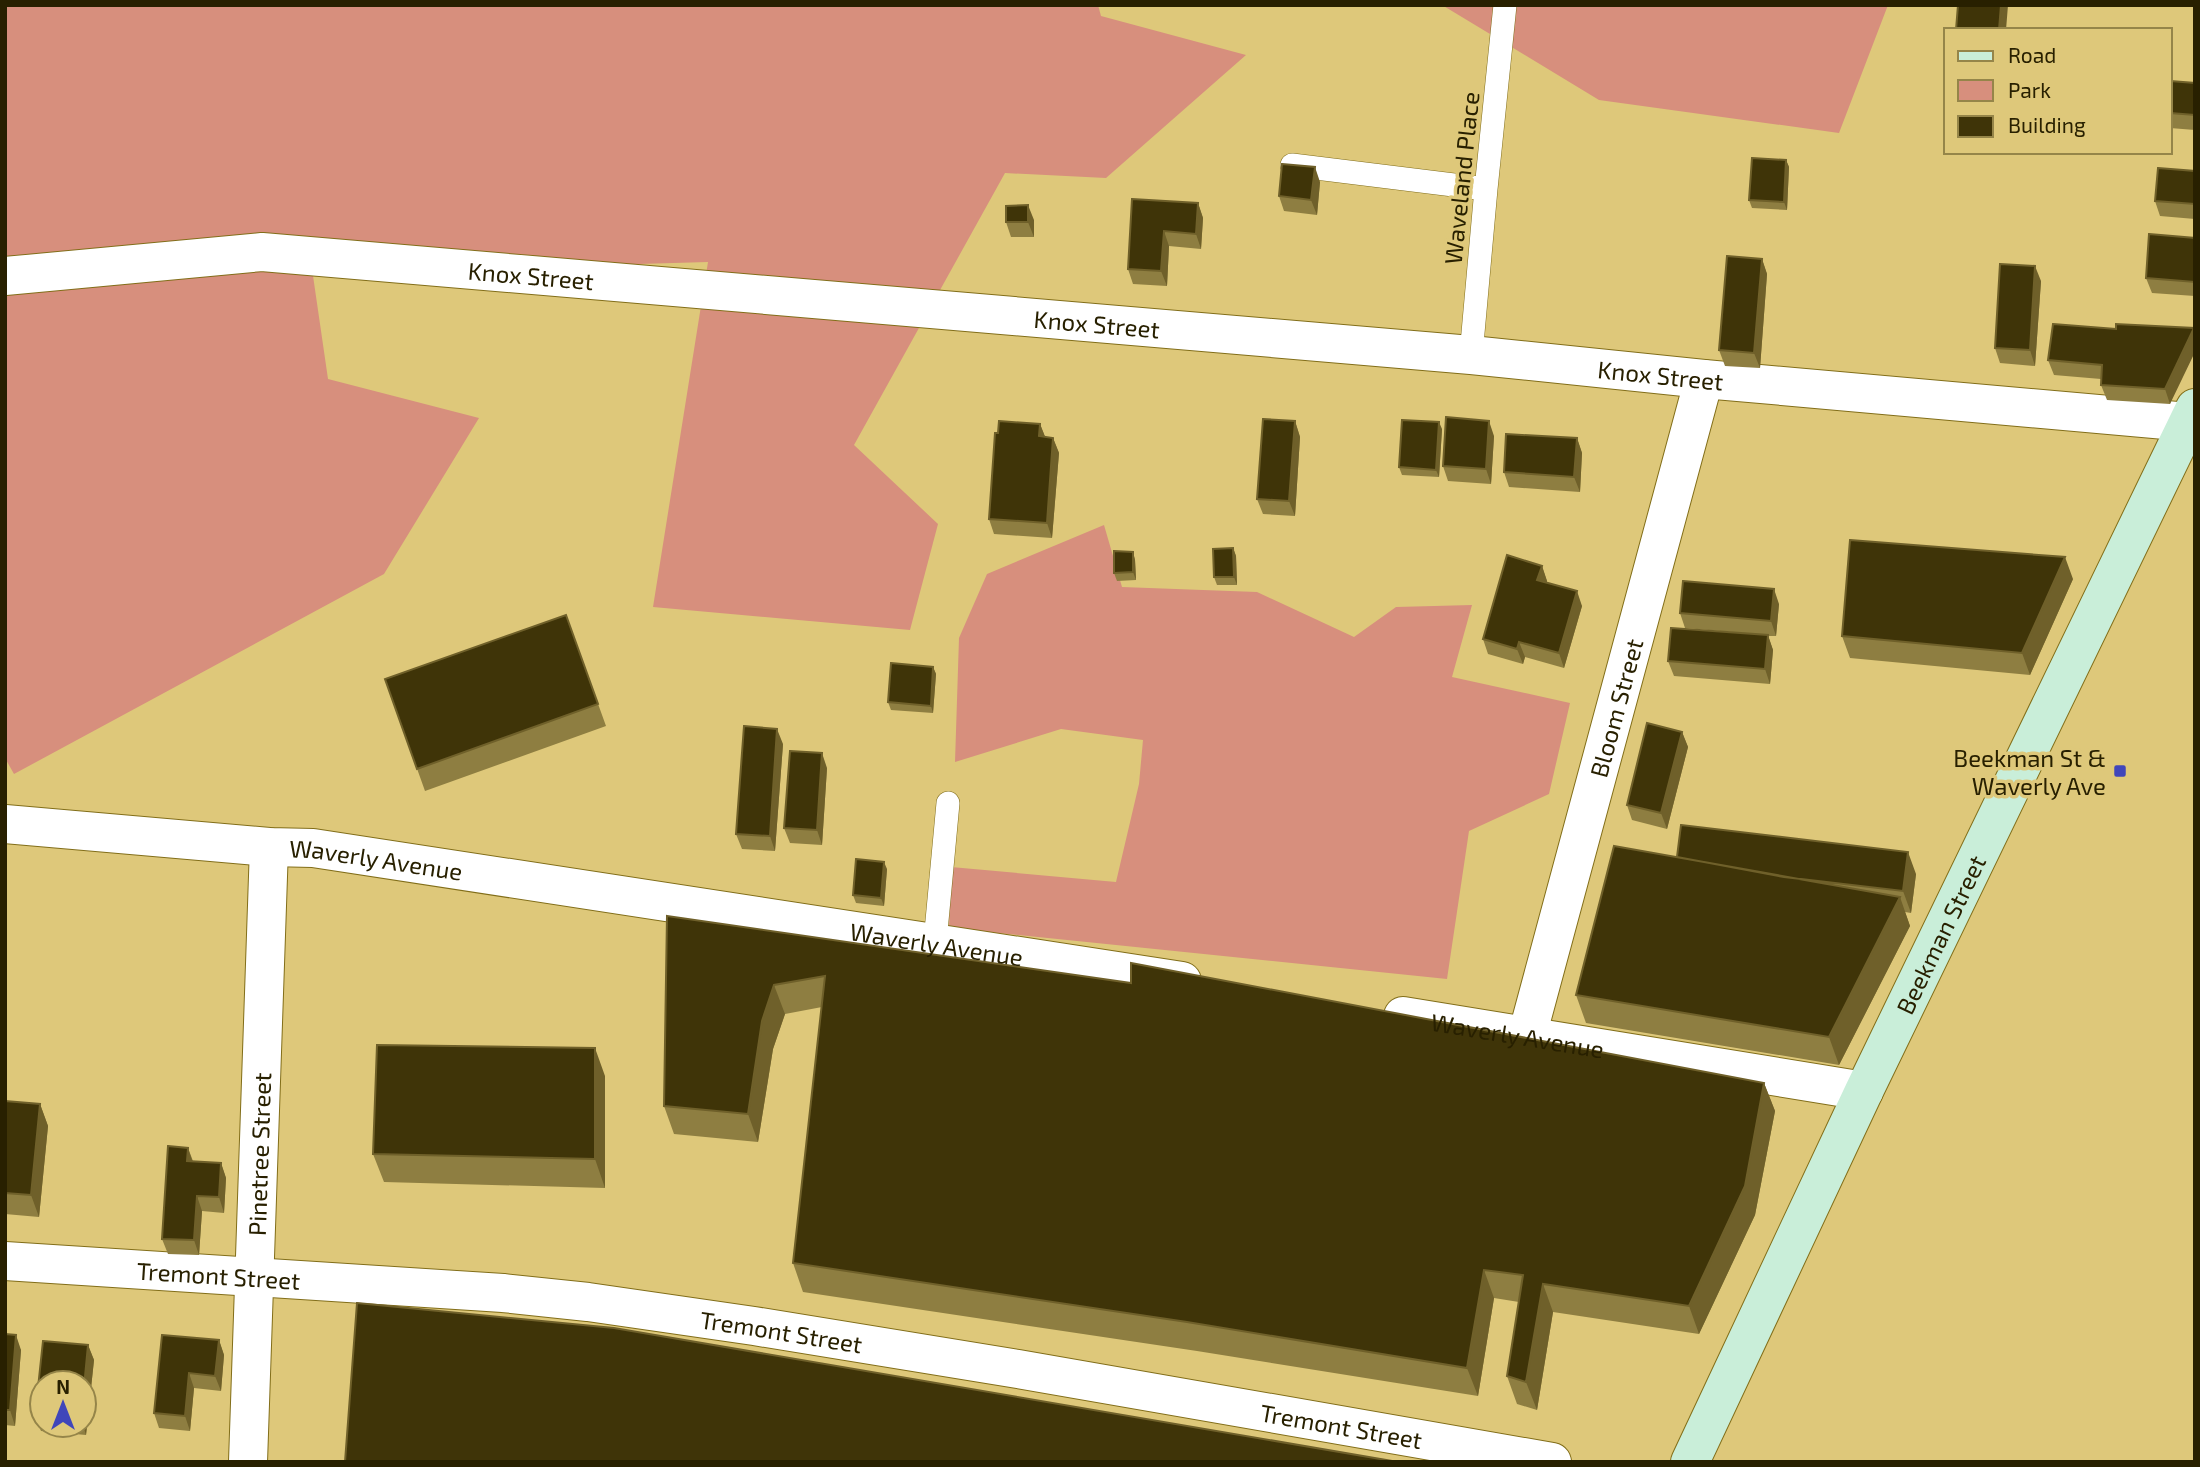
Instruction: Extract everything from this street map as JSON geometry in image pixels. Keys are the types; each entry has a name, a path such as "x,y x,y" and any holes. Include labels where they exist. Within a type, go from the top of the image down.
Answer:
{"main road":[{"name":"Beekman Street","path":"1690,1462 1864,1091 2191,415"}],"street":[{"name":"Knox Street","path":"5,275 262,252 1471,355 1704,379 2191,415"},
{"name":"Bloom Street","path":"1527,1036 1704,379"},
{"name":"Waverly Avenue","path":"5,824 269,847 313,848 1210,986"},
{"name":"Pinetree Street","path":"248,1462 269,847"},
{"name":"Waverly Avenue","path":"1375,1012 1864,1091"},
{"name":"Tremont Street","path":"5,1261 503,1293 602,1304 1005,1367 1552,1462"}],"lane":[{"name":"Waveland Place","path":"1471,355 1505,5"},
{"path":"1292,164 1486,189"},
{"path":"935,943 948,803"}],"green space":[{"path":"5,5 1098,5 1101,16 1246,55 1106,178 1005,173 854,445 938,524 910,630 653,607 708,262 535,267 311,262 328,379 479,418 384,574 14,774 5,758"},
{"path":"1442,5 1888,5 1839,133 1599,100"},
{"path":"1104,525 1122,587 1257,592 1354,637 1396,607 1472,605 1452,677 1570,703 1549,794 1469,831 1447,979 949,928 951,867 1116,882 1139,784 1143,740 1061,729 955,762 959,638 987,574"}],"building":[{"path":"1958,5 2001,5 1999,28 1956,28"},
{"path":"2172,81 2195,83 2195,115 2172,113"},
{"path":"1752,158 1786,160 1784,202 1749,200"},
{"path":"1282,164 1315,167 1311,200 1279,196"},
{"path":"2158,168 2195,171 2195,204 2155,201"},
{"path":"1132,199 1198,203 1196,234 1164,231 1161,271 1128,269"},
{"path":"1028,205 1028,222 1006,222 1006,206"},
{"path":"2149,234 2195,238 2195,282 2146,278"},
{"path":"1727,256 1762,259 1754,353 1719,350"},
{"path":"2000,264 2035,266 2030,350 1995,348"},
{"path":"2053,324 2116,329 2116,324 2194,328 2165,389 2101,385 2102,365 2048,360"},
{"path":"1446,417 1489,421 1486,469 1443,466"},
{"path":"1263,419 1295,421 1289,501 1257,499"},
{"path":"1402,420 1439,422 1436,470 1399,467"},
{"path":"999,421 1040,424 1039,436 1053,438 1047,523 989,519 995,433 998,433"},
{"path":"1506,434 1577,438 1574,477 1504,472"},
{"path":"1850,540 2065,557 2022,653 1842,636"},
{"path":"1233,548 1234,577 1214,577 1213,549"},
{"path":"1114,551 1133,552 1133,572 1114,573"},
{"path":"1507,555 1542,566 1537,580 1577,591 1559,653 1519,642 1517,649 1483,639"},
{"path":"1683,581 1774,589 1771,621 1680,613"},
{"path":"566,615 598,704 417,769 385,679"},
{"path":"1671,628 1768,635 1765,669 1668,661"},
{"path":"891,663 933,667 931,706 888,702"},
{"path":"1647,723 1682,732 1661,813 1627,805"},
{"path":"744,726 777,729 770,836 736,834"},
{"path":"790,751 822,753 817,830 784,828"},
{"path":"1681,825 1908,852 1903,891 1784,877 1677,857"},
{"path":"1614,846 1900,897 1829,1037 1576,995"},
{"path":"856,859 884,862 881,898 853,895"},
{"path":"667,916 1131,983 1131,963 1764,1083 1745,1186 1689,1306 1543,1284 1526,1382 1507,1376 1523,1275 1484,1270 1467,1368 1187,1322 793,1263 825,976 774,985 762,1021 748,1114 664,1106"},
{"path":"377,1045 595,1048 595,1159 373,1154"},
{"path":"5,1101 40,1104 31,1195 5,1193"},
{"path":"168,1146 188,1148 187,1161 221,1163 219,1197 197,1196 194,1240 162,1239"},
{"path":"357,1303 614,1328 1398,1462 345,1462"},
{"path":"5,1334 16,1335 10,1410 5,1410"},
{"path":"162,1335 219,1340 215,1376 189,1373 185,1416 154,1413"},
{"path":"43,1341 88,1345 86,1369 40,1369"}],"place":[{"name":"Beekman St & Waverly Ave","path":"2120,771"}]}
